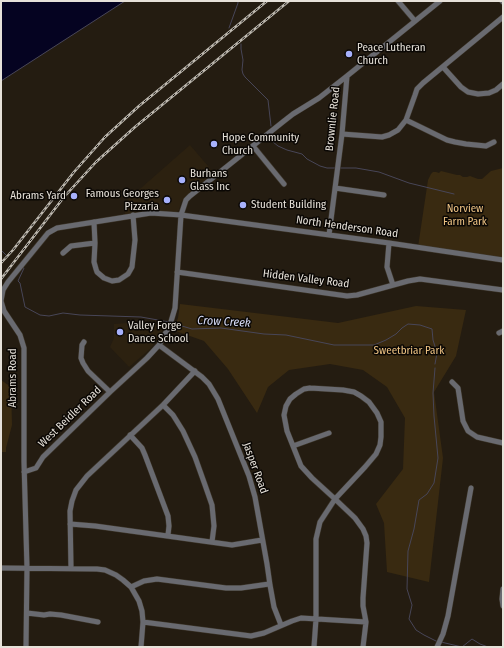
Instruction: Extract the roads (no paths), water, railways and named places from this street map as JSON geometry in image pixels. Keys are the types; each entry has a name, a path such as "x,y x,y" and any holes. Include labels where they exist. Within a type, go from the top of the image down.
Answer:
{"street":[{"path":"398,1 415,21"},
{"name":"Brownlie Road","path":"329,235 342,134 347,76 440,1"},
{"path":"342,134 382,137 398,130 406,120 418,89 423,83 503,17"},
{"path":"443,67 458,84 468,92 478,94 489,93 496,90 503,84"},
{"name":"West Beidler Road","path":"24,472 36,468 43,457 159,345 171,322 174,308 182,216 186,200 292,115 319,98 347,76"},
{"path":"406,120 447,140 486,146 494,142"},
{"path":"253,146 284,184"},
{"path":"335,188 384,195"},
{"name":"North Henderson Road","path":"94,222 151,213 389,242 503,260"},
{"path":"94,222 94,262 97,272 104,278 112,281 119,280 125,276 132,267 135,240 133,215"},
{"name":"Abrams Road","path":"24,472 24,348 20,335 4,312 1,301 3,290 46,234 50,231 57,228 94,222"},
{"path":"389,242 387,267 393,285"},
{"path":"63,253 71,246 95,243"},
{"name":"Hidden Valley Road","path":"177,272 347,296 357,295 414,279 424,279 503,290"},
{"path":"84,342 82,345 81,358 83,363 88,371 110,392"},
{"name":"Jasper Road","path":"159,345 202,377 209,384 218,399 249,476 256,499 274,607 281,625"},
{"path":"71,568 70,511 75,491 86,476 163,405 194,370"},
{"path":"452,382 458,388 463,421 468,431 477,437 503,443"},
{"path":"314,647 316,620 316,543 320,522 335,500 376,454 381,437 381,422 377,413 369,402 354,392 310,388 304,389 296,394 290,399 286,406 284,415 287,431 301,466 322,489 335,500 355,518 362,527 366,536 367,543 363,598 366,622 363,647"},
{"path":"163,405 174,415 195,457 212,505 214,526 212,542"},
{"path":"293,446 329,433"},
{"path":"130,435 142,448 166,509 169,521 168,535"},
{"path":"24,472 27,568 26,647"},
{"path":"439,643 448,616 471,488"},
{"path":"70,524 168,535 232,545 262,540"},
{"path":"1,568 97,569 116,574 131,587 140,601 143,613 141,647"},
{"path":"131,587 144,581 157,579 226,588 241,588 270,584"},
{"path":"503,589 503,606"},
{"path":"27,613 44,615 54,614 98,622"},
{"path":"143,622 251,636 264,633 301,618 366,622"}],"water":[{"path":"1,1 125,1 1,81"}],"waterway":[{"path":"229,28 238,1"},
{"path":"241,44 243,74 268,100 271,126"},
{"path":"273,136 273,142 278,146 302,154 307,159 320,166 335,168"},
{"path":"340,168 356,168 379,172 409,183 454,194"},
{"name":"Crow Creek","path":"1,250 6,255"},
{"name":"Crow Creek","path":"23,267 24,268 18,281 20,283 25,307 40,315 49,316 63,313 141,317 169,322"},
{"name":"Crow Creek","path":"172,323 192,329 221,328 264,334 286,335 334,345 374,345 396,334 408,324 420,325 432,329 433,340 437,353 435,364"},
{"name":"Crow Creek","path":"435,368 433,393 438,458 434,483 427,494 419,500 414,529 408,551 407,589 412,605 409,619 416,630 438,642"},
{"name":"Crow Creek","path":"441,642 462,647 472,639 488,647"}],"railway":[{"path":"1,263 13,250 74,172 105,137 139,106 267,1"},
{"path":"1,279 64,197 96,162 135,127 289,1"}],"place":[{"name":"Peace Lutheran Church","path":"349,54"},
{"name":"Hope Community Church","path":"214,144"},
{"name":"Burhans Glass Inc","path":"182,180"},
{"name":"Abrams Yard","path":"74,196"},
{"name":"Famous Georges Pizzaria","path":"167,200"},
{"name":"Student Building","path":"243,205"},
{"name":"Valley Forge Dance School","path":"120,332"}],"park label":[{"name":"Norview Farm Park","path":"465,215"},
{"name":"Sweetbriar Park","path":"409,351"}]}
